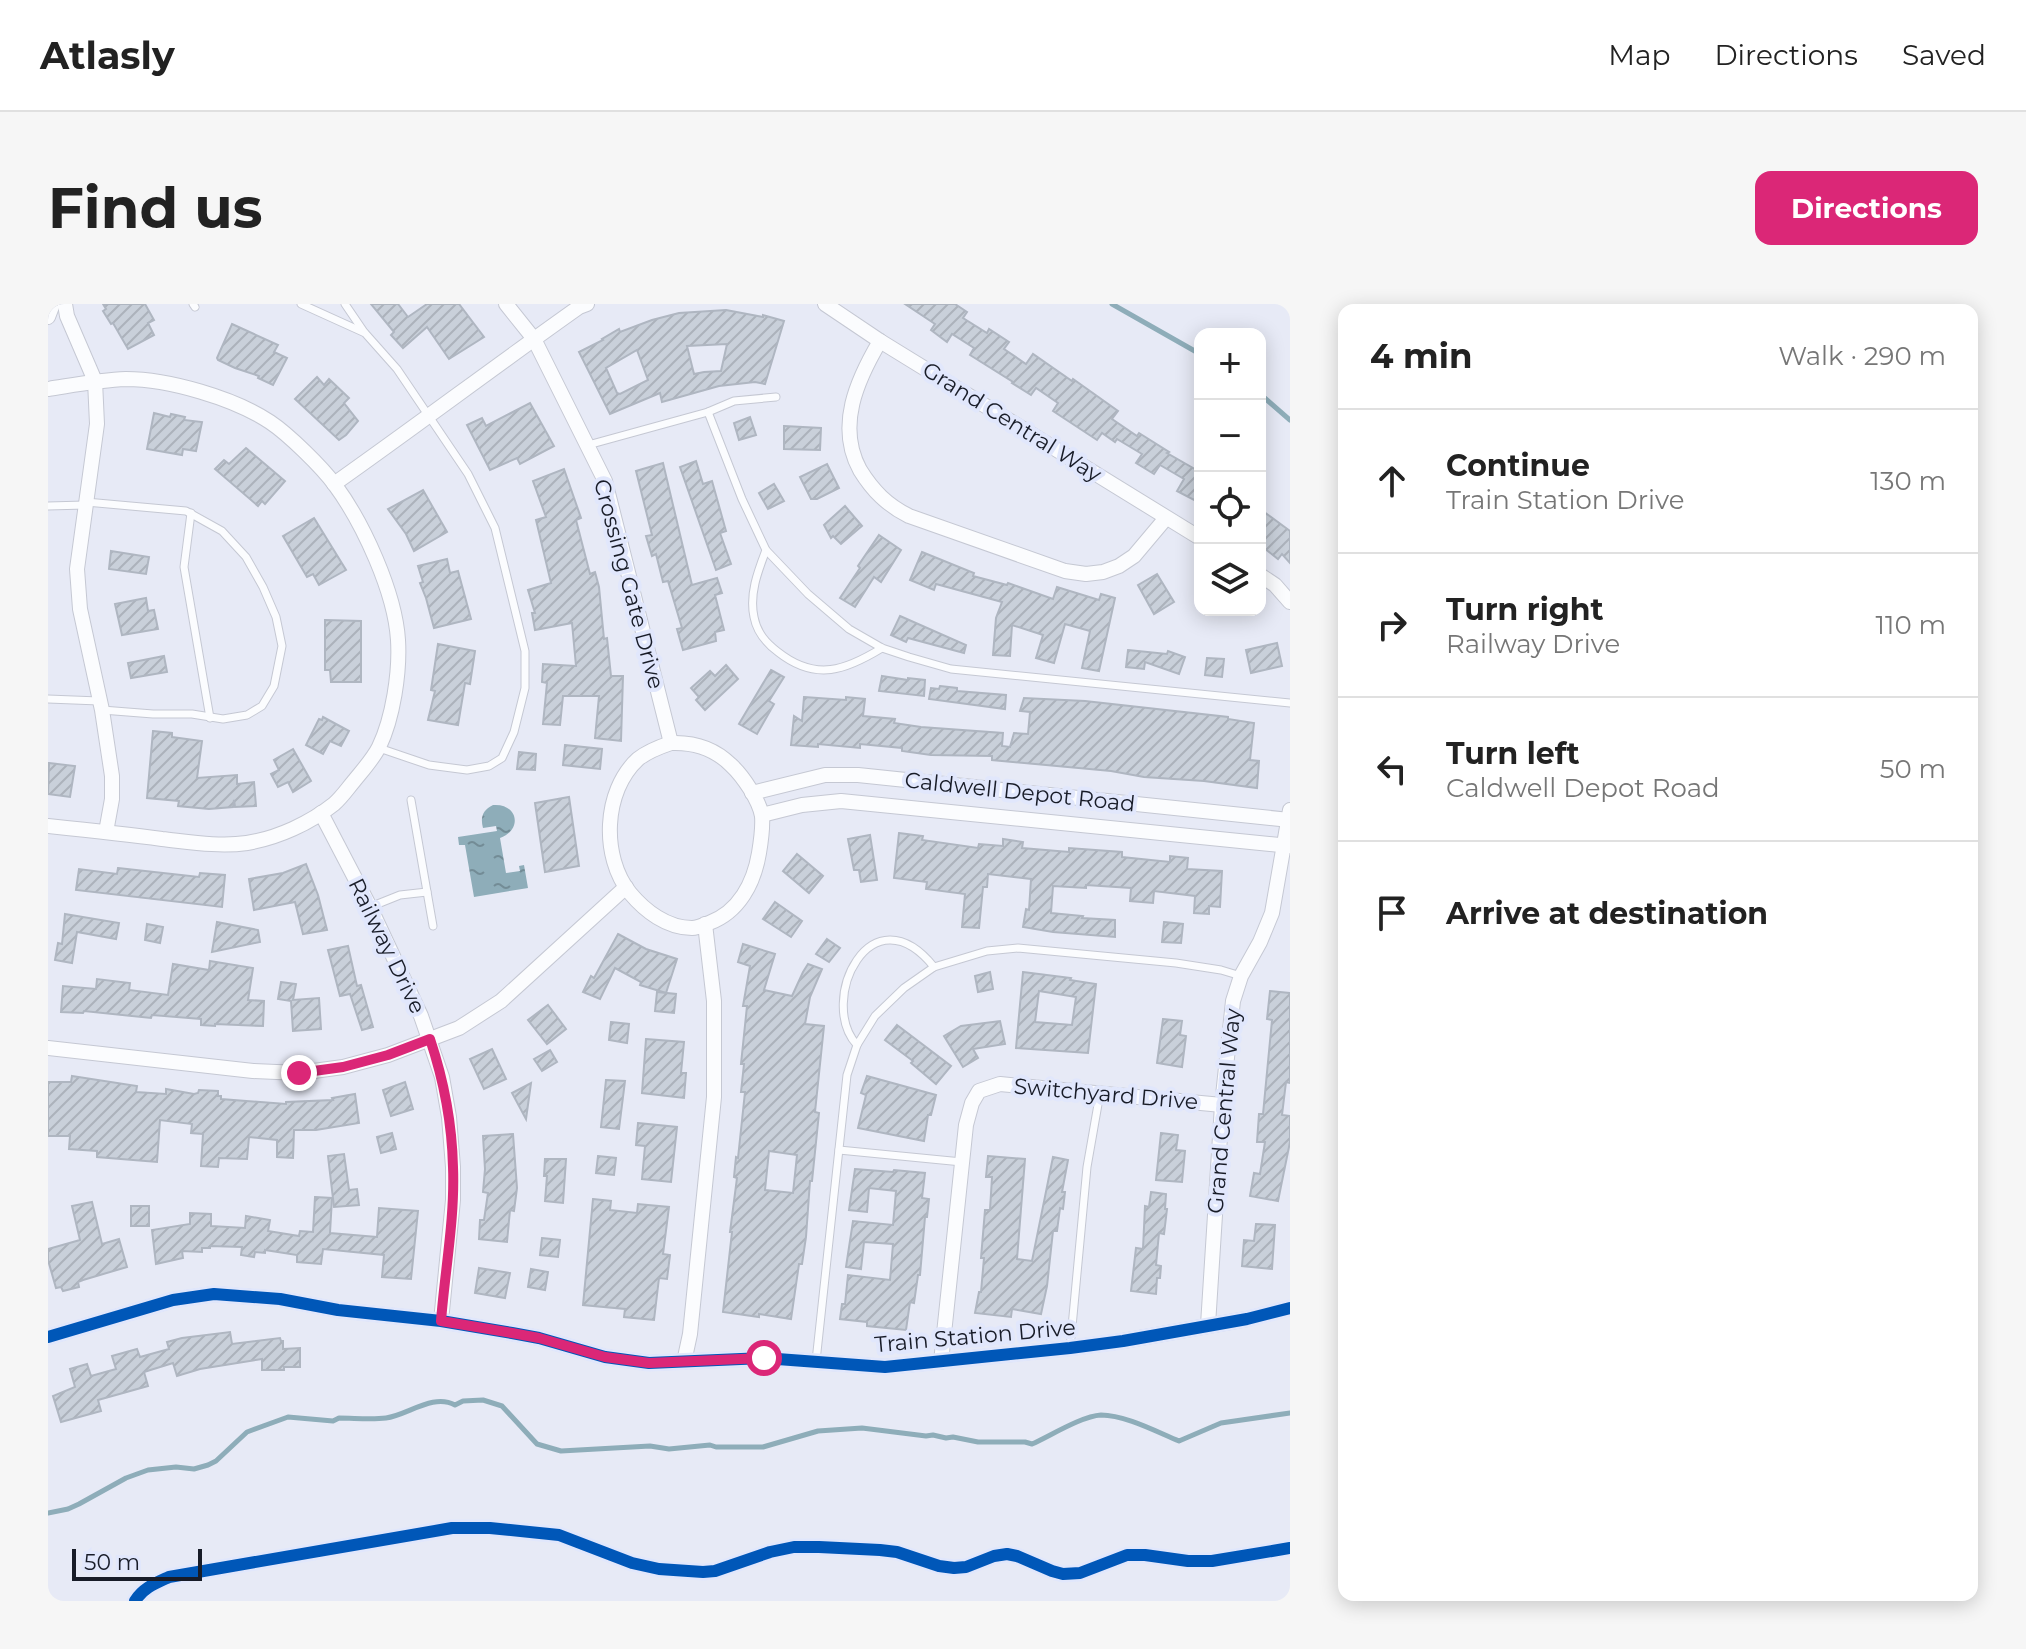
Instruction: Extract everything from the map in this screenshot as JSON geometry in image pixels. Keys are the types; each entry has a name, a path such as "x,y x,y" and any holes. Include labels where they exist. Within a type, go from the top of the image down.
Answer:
{"street":[{"path":"48,317 53,304"},
{"path":"65,304 67,316 95,381 97,424 77,569 80,609 112,776 112,799 106,832"},
{"name":"Crossing Gate Drive","path":"506,304 534,339 605,481 671,743"},
{"path":"334,484 587,304"},
{"name":"Grand Central Way","path":"825,304 1194,534"},
{"path":"880,341 857,387 851,408 849,438 855,460 865,478 876,494 893,508 1029,559 1065,571 1086,574 1103,572 1134,556 1166,518"},
{"path":"48,389 128,379 166,383 223,399 270,422 307,454 334,484 354,517 375,558 391,601 398,640 397,674 379,748 337,802 312,820 280,834 246,843 208,844 48,826"},
{"path":"1266,579 1290,602"},
{"path":"671,743 703,747 720,755 745,779 752,793 762,815 761,841 750,885 736,906 717,920 693,928 673,924 639,904 616,869 610,828 612,810 624,775 637,760 650,750 671,743"},
{"name":"Caldwell Depot Road","path":"752,793 825,775 858,775 1289,817"},
{"name":"Caldwell Depot Road","path":"762,815 802,805 841,801 1287,846"},
{"name":"Railway Drive","path":"321,813 370,907 430,1039 445,1090 453,1200 441,1321"},
{"name":"Grand Central Way","path":"1208,1325 1222,1105 1233,1001 1241,976 1272,913 1287,846 1289,817"},
{"path":"48,1048 253,1071 299,1073 343,1067 388,1055 459,1028 501,1001 626,887"},
{"path":"684,1362 690,1334 714,1097 714,1001 705,924"},
{"name":"Switchyard Drive","path":"941,1362 966,1125 979,1091 1000,1084 1222,1105"},
{"name":"Train Station Drive","path":"48,1337 173,1300 214,1294 280,1299 338,1310 441,1321 539,1338 605,1357 649,1363 764,1358 885,1367 1123,1341 1247,1319 1290,1308"}],"lane":[{"path":"301,304 365,333"},
{"path":"345,304 365,333 397,369 468,474 495,528 525,651 525,688 514,732 502,758 489,766 467,770 429,765 379,748"},
{"path":"588,445 708,412 734,401 776,397"},
{"path":"708,412 766,550 808,594 849,629 882,648 951,669 1290,703"},
{"path":"48,506 86,503 186,511 222,531 246,557 263,587 276,617 282,646 274,686 262,706 247,715 223,719 192,714 153,714 48,699"},
{"path":"191,513 184,567 210,718"},
{"path":"766,550 753,585 754,617 764,641 803,667 828,671 852,666 882,648"},
{"path":"411,800 433,926"},
{"path":"370,907 400,895 427,892"},
{"path":"857,1045 849,1036 843,1020 843,996 849,976 863,951 881,941 897,939 923,953 934,967"},
{"path":"816,1362 847,1075 857,1045 875,1016 904,988 934,967 987,951 1018,948 1176,963 1241,976"},
{"path":"1070,1348 1087,1167 1100,1093"},
{"path":"839,1150 962,1162"}],"water":[{"path":"493,805 512,812 512,829 500,838 506,873 520,871 519,866 524,865 528,888 474,897 465,845 459,845 458,837 497,831 496,826 483,828 482,824 483,814"}],"building":[{"path":"103,304 145,304 154,320 148,323 154,335 128,349 103,311 106,309"},
{"path":"371,304 398,304 408,317 427,304 459,304 484,337 449,359 427,327 403,348"},
{"path":"905,304 955,304 967,312 963,318 1009,342 1004,349 1026,364 1033,354 1073,379 1118,411 1112,419 1194,469 1194,500 1177,491 1184,479 1160,465 1154,474 1136,463 1142,454 1117,439 1115,442 1102,433 1097,440 1053,411 1058,403 1036,388 1031,395 1012,383 970,355 974,348 952,334 947,342 931,330 935,324"},
{"path":"726,310 784,321 765,384 755,382 719,386 662,402 660,393 610,414 579,352 619,329 620,332 679,313","holes":["727,344 721,371 694,374 687,346","637,350 648,380 617,393 606,368"]},
{"path":"232,324 278,345 274,352 287,358 273,385 259,376 218,360"},
{"path":"317,377 324,385 329,379 349,398 344,403 358,421 339,440 295,399"},
{"path":"530,403 554,446 520,464 517,458 490,470 467,425 482,418 486,426"},
{"path":"154,413 202,422 196,451 183,449 182,455 147,449"},
{"path":"750,417 756,435 739,440 734,423"},
{"path":"784,426 821,428 820,450 784,449"},
{"path":"246,448 285,481 265,504 262,501 258,506 215,469 224,460 229,464"},
{"path":"696,461 703,484 712,481 726,531 720,533 731,564 716,570 680,467"},
{"path":"663,463 692,585 717,578 722,593 715,595 724,630 715,632 716,641 683,650 677,629 682,628 668,581 663,582 656,554 652,556 646,536 652,535 636,471"},
{"path":"827,464 839,488 811,499 800,477"},
{"path":"564,469 581,518 576,520 590,574 595,572 599,587 611,676 623,676 621,741 595,738 599,696 563,696 560,725 543,724 547,683 542,682 543,664 576,666 572,623 535,630 532,613 535,613 528,590 551,583 536,520 546,517 533,481"},
{"path":"774,484 784,501 768,509 759,493"},
{"path":"423,490 447,532 414,551 388,509"},
{"path":"845,506 862,526 841,544 833,536 831,538 824,525"},
{"path":"1266,513 1290,531 1290,563 1282,554 1278,559 1266,550"},
{"path":"314,518 346,570 319,585 313,574 307,577 283,536"},
{"path":"879,535 901,550 881,582 874,577 855,607 840,598"},
{"path":"111,551 149,557 146,574 109,569"},
{"path":"922,552 974,573 973,576 1008,583 1053,599 1057,587 1099,600 1101,594 1115,598 1099,671 1082,668 1090,631 1065,624 1054,663 1036,658 1043,635 1012,625 1010,656 993,655 996,618 1002,602 936,584 934,590 910,580"},
{"path":"447,559 450,573 458,571 471,619 434,628 418,566"},
{"path":"1157,574 1174,602 1154,614 1138,585"},
{"path":"146,598 148,611 154,610 158,629 122,635 115,604"},
{"path":"900,616 966,645 964,653 908,638 906,642 891,635"},
{"path":"325,620 361,621 361,682 331,682 330,670 325,670"},
{"path":"1277,643 1282,666 1251,673 1246,650"},
{"path":"438,644 475,651 470,684 465,683 458,725 428,720 435,691 431,690"},
{"path":"1128,650 1167,654 1168,651 1185,657 1179,674 1145,662 1144,669 1126,667"},
{"path":"164,656 167,672 131,678 128,663"},
{"path":"1207,658 1224,659 1222,677 1205,675"},
{"path":"726,665 738,679 705,710 691,688 710,671 715,676"},
{"path":"771,670 784,677 769,701 774,704 757,734 739,724"},
{"path":"882,676 925,680 924,696 879,691"},
{"path":"940,686 957,688 957,691 1006,695 1005,709 929,699 931,688 939,689"},
{"path":"804,697 865,699 863,716 895,719 894,723 921,727 1003,733 1002,746 1010,747 1014,733 1028,734 1030,712 1020,711 1024,698 1085,701 1228,717 1254,723 1250,760 1259,761 1257,788 992,760 992,756 931,755 902,751 902,748 860,744 860,748 791,745 794,716 802,721"},
{"path":"323,717 349,731 341,746 330,741 323,754 306,745"},
{"path":"153,731 202,741 197,778 237,775 237,784 254,782 256,806 235,807 234,800 233,807 209,809 178,806 179,801 147,798"},
{"path":"565,745 602,749 600,769 563,765"},
{"path":"293,749 311,781 293,792 288,782 278,787 271,774 279,770 274,760"},
{"path":"519,752 536,754 535,770 517,769"},
{"path":"49,763 75,766 70,797 48,794"},
{"path":"569,797 579,866 545,872 535,803"},
{"path":"899,833 923,836 922,840 978,848 979,844 1003,846 1003,839 1023,842 1022,848 1122,852 1122,857 1170,862 1170,856 1188,858 1187,869 1222,871 1220,907 1209,906 1209,914 1194,913 1195,896 1154,891 1153,903 1130,901 1131,888 1053,886 1051,913 1115,920 1115,937 1053,932 1023,927 1026,909 1029,910 1031,879 988,874 987,887 983,887 979,928 962,927 965,894 926,889 927,882 894,878"},
{"path":"870,835 877,880 861,882 859,870 854,870 848,839"},
{"path":"797,854 823,876 809,893 783,871"},
{"path":"306,864 327,930 303,934 295,902 254,910 249,879 283,873"},
{"path":"118,868 199,877 200,873 225,875 222,907 76,890 79,869 117,874"},
{"path":"775,902 802,921 791,937 763,919"},
{"path":"65,914 119,923 116,939 77,932 72,963 55,960 58,943 62,944"},
{"path":"217,922 258,930 260,942 212,952"},
{"path":"1164,922 1183,924 1181,943 1162,942"},
{"path":"147,924 163,927 160,943 145,940"},
{"path":"618,934 646,949 677,959 666,993 640,985 641,982 615,968 600,999 583,992"},
{"path":"827,939 840,948 829,962 816,954"},
{"path":"743,944 775,954 764,990 792,996 808,964 822,969 810,997 805,1024 824,1026 815,1112 819,1113 806,1237 791,1319 723,1312 737,1178 734,1177 736,1157 745,1092 741,1092 744,1064 741,1064 747,1006 743,1006 750,966 738,962","holes":["769,1151 797,1155 793,1193 765,1190"]},
{"path":"348,946 357,986 361,985 373,1027 362,1030 350,994 340,996 328,950"},
{"path":"210,961 253,968 248,1000 264,1001 263,1026 215,1026 201,1025 201,1019 61,1012 63,986 96,989 97,979 130,983 129,990 168,995 173,964 209,970"},
{"path":"990,972 993,989 978,992 975,976"},
{"path":"1023,972 1096,984 1088,1053 1016,1048","holes":["1039,991 1076,997 1072,1025 1035,1022"]},
{"path":"281,982 296,984 293,1000 319,998 321,1029 293,1031 291,1001 278,999"},
{"path":"1270,991 1290,993 1290,1083 1286,1082 1282,1115 1290,1116 1290,1142 1278,1201 1250,1196 1254,1173 1260,1174 1265,1142 1257,1142 1259,1114 1263,1114 1272,1020 1267,1019"},
{"path":"657,992 676,994 674,1013 655,1011"},
{"path":"548,1005 566,1029 547,1044 528,1020"},
{"path":"1163,1019 1182,1021 1180,1035 1186,1036 1182,1067 1157,1063"},
{"path":"1000,1021 1005,1044 973,1049 978,1058 963,1067 944,1036 961,1026"},
{"path":"611,1022 629,1024 627,1043 609,1040"},
{"path":"897,1025 951,1066 936,1084 885,1040"},
{"path":"646,1039 684,1042 681,1073 686,1073 684,1098 642,1093"},
{"path":"492,1049 506,1079 484,1089 470,1059"},
{"path":"550,1050 557,1062 542,1071 534,1059"},
{"path":"72,1076 137,1086 136,1092 166,1094 166,1089 194,1094 199,1090 218,1091 221,1099 286,1104 333,1100 355,1094 359,1123 294,1130 293,1158 277,1157 277,1140 249,1137 247,1159 219,1158 218,1167 201,1166 203,1134 191,1133 192,1124 160,1120 157,1162 97,1157 97,1151 69,1149 70,1136 48,1136 48,1082 71,1082"},
{"path":"867,1076 936,1095 931,1115 928,1115 924,1141 858,1128 866,1095 861,1093"},
{"path":"606,1080 625,1081 619,1129 601,1127"},
{"path":"405,1082 413,1109 391,1116 383,1090"},
{"path":"531,1083 526,1119 512,1093"},
{"path":"638,1123 677,1127 671,1182 642,1179 645,1146 636,1145"},
{"path":"392,1133 396,1149 381,1153 377,1137"},
{"path":"1161,1133 1178,1135 1176,1150 1185,1151 1182,1182 1156,1180"},
{"path":"513,1134 517,1188 514,1211 510,1210 507,1242 479,1239 480,1220 484,1220 488,1193 483,1192 483,1136"},
{"path":"344,1154 349,1190 357,1189 359,1205 334,1207 328,1156"},
{"path":"598,1156 616,1158 614,1175 596,1173"},
{"path":"988,1156 1025,1159 1017,1259 1032,1261 1053,1157 1068,1160 1062,1192 1065,1192 1063,1209 1060,1208 1057,1231 1053,1231 1041,1314 1012,1309 1011,1317 975,1313 981,1292 985,1210 990,1210 992,1177 986,1177"},
{"path":"545,1159 566,1159 563,1203 545,1201"},
{"path":"855,1169 925,1173 922,1198 929,1199 920,1275 914,1303 910,1302 906,1330 867,1326 867,1322 840,1319 848,1275 890,1280 893,1244 864,1242 861,1269 846,1267 853,1221 893,1225 896,1191 869,1188 867,1212 849,1210"},
{"path":"1151,1192 1166,1194 1167,1209 1164,1234 1159,1233 1156,1265 1161,1266 1156,1294 1131,1291 1136,1248 1143,1249 1145,1206 1149,1207"},
{"path":"315,1197 332,1198 330,1233 377,1237 379,1208 418,1211 411,1279 382,1277 384,1255 323,1249 321,1264 297,1262 297,1255 265,1250 265,1253 255,1252 254,1257 241,1255 242,1247 210,1246 202,1248 202,1252 182,1251 183,1258 156,1264 152,1230 190,1224 190,1213 211,1214 211,1226 245,1228 246,1216 270,1220 268,1231 299,1236 300,1231 313,1232"},
{"path":"593,1199 611,1201 610,1210 637,1213 638,1204 669,1207 663,1254 670,1255 667,1279 659,1278 654,1320 624,1317 625,1309 583,1305"},
{"path":"92,1202 102,1244 119,1239 127,1267 83,1280 78,1282 79,1287 63,1291 61,1287 56,1288 48,1249 80,1240 72,1206"},
{"path":"131,1206 149,1206 149,1226 131,1226"},
{"path":"1256,1224 1275,1225 1272,1269 1242,1266 1244,1240 1254,1241"},
{"path":"542,1238 560,1240 558,1257 540,1255"},
{"path":"479,1268 510,1273 505,1298 475,1293"},
{"path":"531,1269 548,1272 545,1290 528,1287"},
{"path":"230,1332 232,1344 280,1338 283,1349 300,1348 300,1367 262,1370 262,1359 177,1376 173,1363 144,1372 148,1386 98,1400 101,1411 61,1422 53,1396 75,1387 70,1369 87,1364 91,1376 116,1369 112,1356 137,1349 140,1357 169,1349 167,1342"}],"waterway":[{"path":"1112,304 1194,351"},
{"path":"1266,399 1290,420"},
{"path":"48,1513 68,1509 126,1478 148,1470 194,1469 208,1465 247,1432 288,1417 333,1421 339,1418 386,1418 438,1402 455,1405 463,1401 483,1400 502,1406 537,1444 561,1451 650,1446 669,1449 710,1445 763,1447 818,1431 862,1428 978,1442 1032,1444 1101,1415 1130,1421 1179,1441 1221,1423 1290,1413"}],"cycle path":[{"path":"48,1337 173,1300 214,1294 280,1299 338,1310 441,1321 539,1338 605,1357 649,1363 764,1358 885,1367 1123,1341 1247,1319 1290,1308"},
{"path":"135,1601 146,1589 169,1577 452,1528 490,1528 559,1535 632,1563 659,1569 703,1572 794,1547 897,1552 954,1568 1007,1554 1063,1574 1080,1573 1127,1555 1212,1561 1290,1548"}],"route":[{"path":"299,1073 343,1067 430,1039 442,1077 453,1167 453,1200 441,1321 539,1338 605,1357 649,1363 764,1358"}]}
